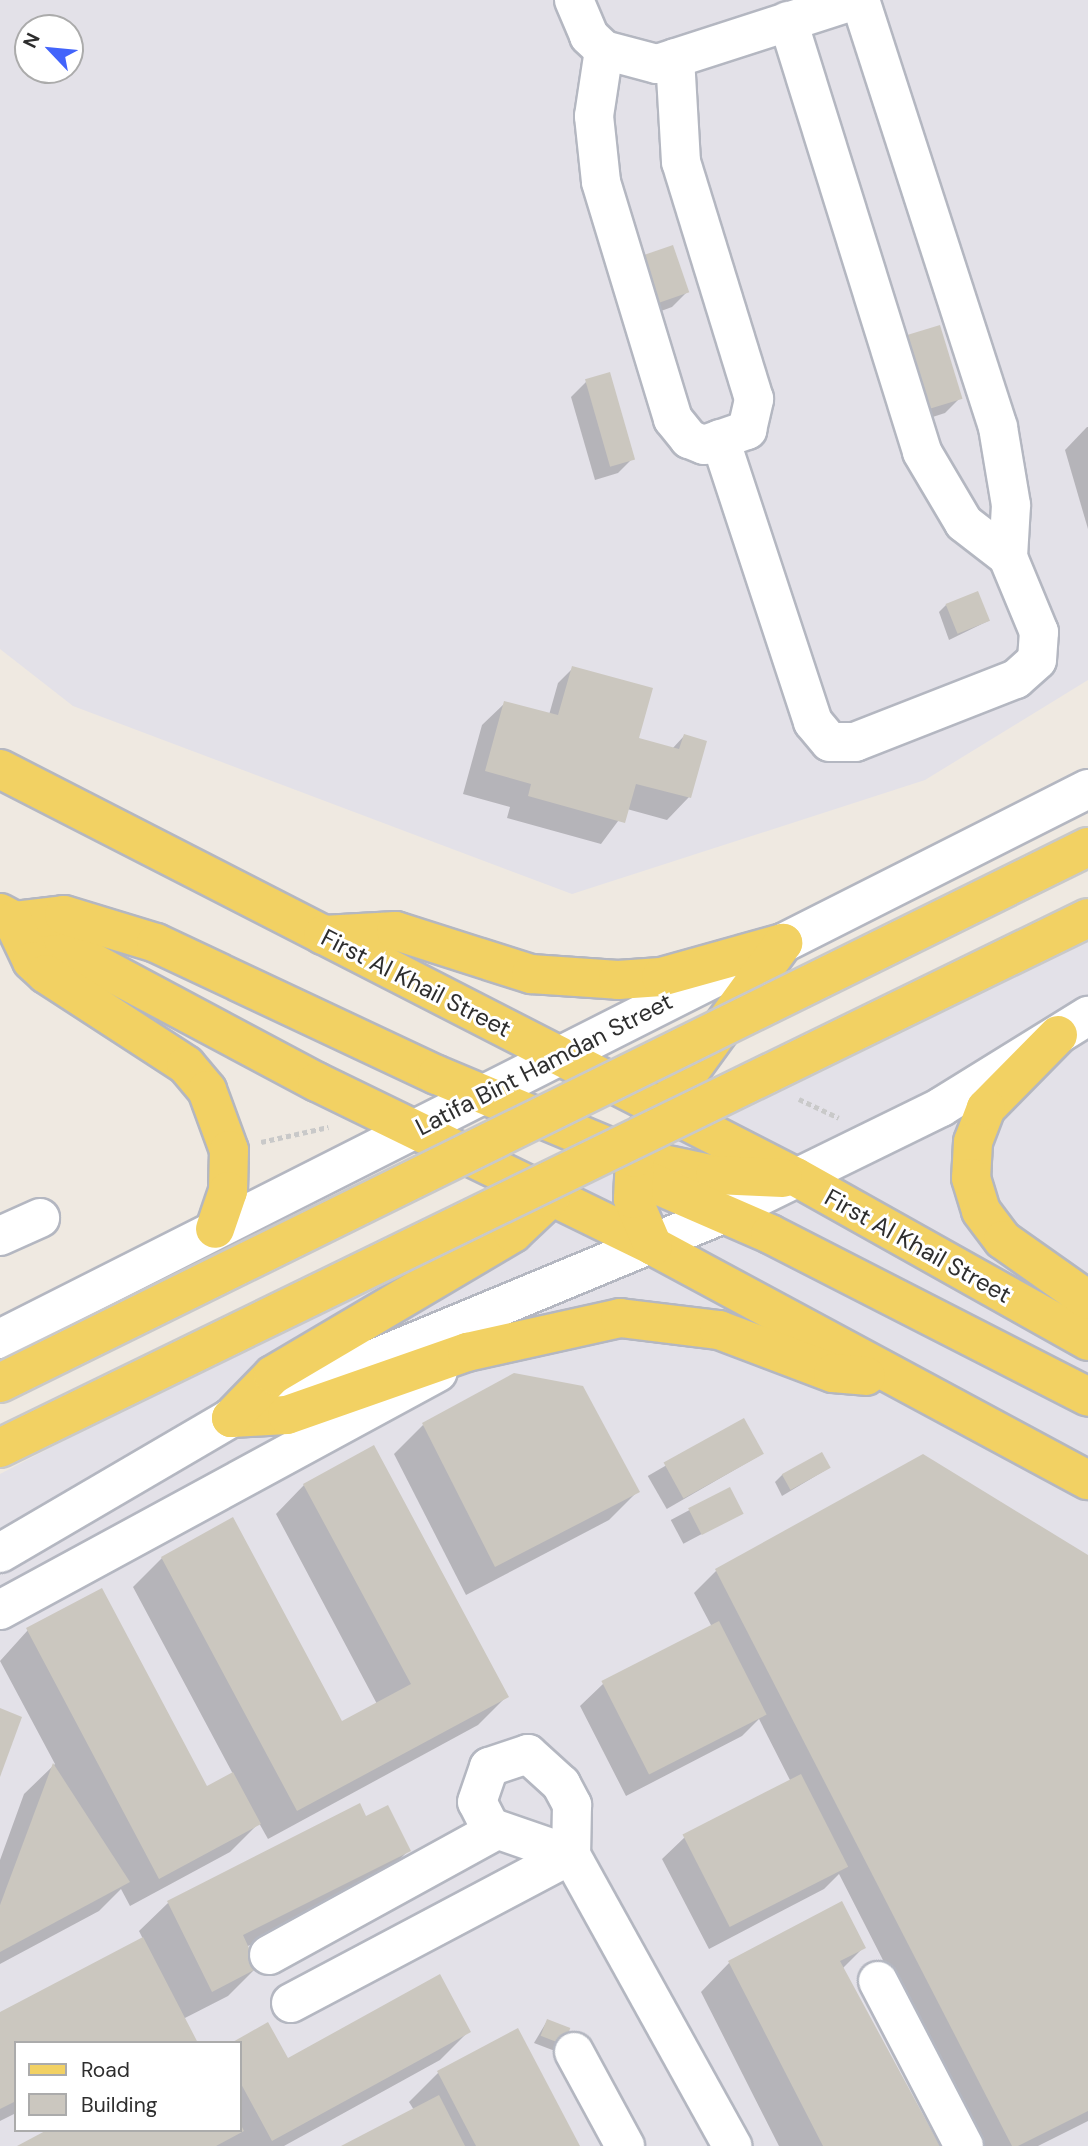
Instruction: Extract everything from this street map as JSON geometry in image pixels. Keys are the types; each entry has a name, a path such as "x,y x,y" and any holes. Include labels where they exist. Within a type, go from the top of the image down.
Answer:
{"main road":[{"name":"First Al Khail Street","path":"0,769 562,1057 661,1111 796,1178 1088,1341"},
{"name":"Latifa Bint Hamdan Street","path":"0,1383 1088,847"},
{"path":"6,917 64,915 120,929 483,1095 575,1145 634,1166 1088,1396"},
{"path":"6,917 412,1130 653,1246 885,1374 1088,1480"},
{"path":"6,917 27,953 46,974 186,1065 207,1090 229,1150 228,1191 215,1229"},
{"path":"0,1448 1088,918"},
{"path":"323,935 396,931 531,974 618,980 661,977 783,943"},
{"path":"653,1246 640,1224 634,1166 661,1111 783,943"},
{"path":"1073,1026 986,1108 972,1142 971,1178 981,1211 1003,1240 1088,1300"},
{"path":"231,1418 273,1375 467,1265 550,1198 575,1145 578,1109 562,1057"},
{"path":"412,1130 575,1145"},
{"path":"634,1166 715,1175 796,1178"},
{"path":"231,1418 287,1415 467,1352 603,1320 681,1321 833,1373 885,1374"}],"street":[{"path":"574,0 589,36 604,50 639,64 675,58 858,0 998,427 1009,478 1007,557 1039,632 1037,660 1029,672 855,742 830,742 813,722 720,439"},
{"path":"788,21 922,452 964,523 1007,557"},
{"path":"604,50 594,116 601,182 673,419 689,439 704,445 747,430 754,399 681,162 675,58"},
{"name":"Latifa Bint Hamdan Street","path":"0,1339 1088,789"},
{"path":"0,1553 231,1418 653,1246 941,1107 1073,1026"},
{"path":"0,1236 40,1218"},
{"path":"0,1610 416,1386 467,1352"},
{"path":"572,1855 496,1830 478,1802 483,1777 500,1758 528,1754 551,1770 572,1805 572,1855 728,2145"},
{"path":"269,1955 496,1830"},
{"path":"291,2003 572,1855"},
{"path":"878,1981 964,2146"},
{"path":"574,2052 625,2146"}],"shaded area":[{"path":"0,0 1088,0 1088,680 925,780 572,894 73,706 0,649"},
{"path":"1088,905 1088,2146 0,2146 0,1474"}],"building":[{"path":"673,245 689,292 656,304 640,256"},
{"path":"940,325 963,399 928,409 906,336"},
{"path":"610,372 635,459 610,467 585,379"},
{"path":"978,591 990,621 958,634 946,604"},
{"path":"572,666 653,688 639,738 679,749 684,734 707,741 691,798 636,784 625,823 528,796 531,784 485,771 504,701 558,715"},
{"path":"514,1373 583,1386 640,1492 495,1567 422,1423"},
{"path":"744,1418 764,1454 683,1498 664,1463"},
{"path":"374,1445 509,1697 297,1811 161,1557 233,1517 342,1721 411,1684 303,1484"},
{"path":"822,1452 831,1468 790,1490 782,1474"},
{"path":"923,1454 1088,1555 1088,2111 1018,2146 1012,2146 715,1569"},
{"path":"730,1487 744,1514 702,1535 688,1508"},
{"path":"102,1588 207,1786 233,1772 261,1824 159,1879 26,1628"},
{"path":"719,1621 767,1715 649,1774 601,1681"},
{"path":"0,1708 22,1717 0,1777"},
{"path":"53,1763 130,1882 0,1952 0,1905"},
{"path":"801,1774 848,1867 730,1927 682,1834"},
{"path":"360,1803 366,1816 388,1805 411,1851 243,1935 258,1968 212,1992 167,1901"},
{"path":"842,1901 866,1948 840,1961 940,2146 823,2146 728,1961"},
{"path":"143,1937 197,2041 14,2041 14,2102 0,2109 0,2012"},
{"path":"440,1974 471,2032 272,2141 242,2086 242,2041 235,2041 268,2022 288,2058"},
{"path":"547,2019 570,2028 564,2045 541,2036"},
{"path":"518,2028 580,2146 476,2146 437,2071"},
{"path":"439,2095 465,2146 341,2146"},
{"path":"242,2127 244,2131 216,2146 17,2146 43,2132 242,2132"}]}
